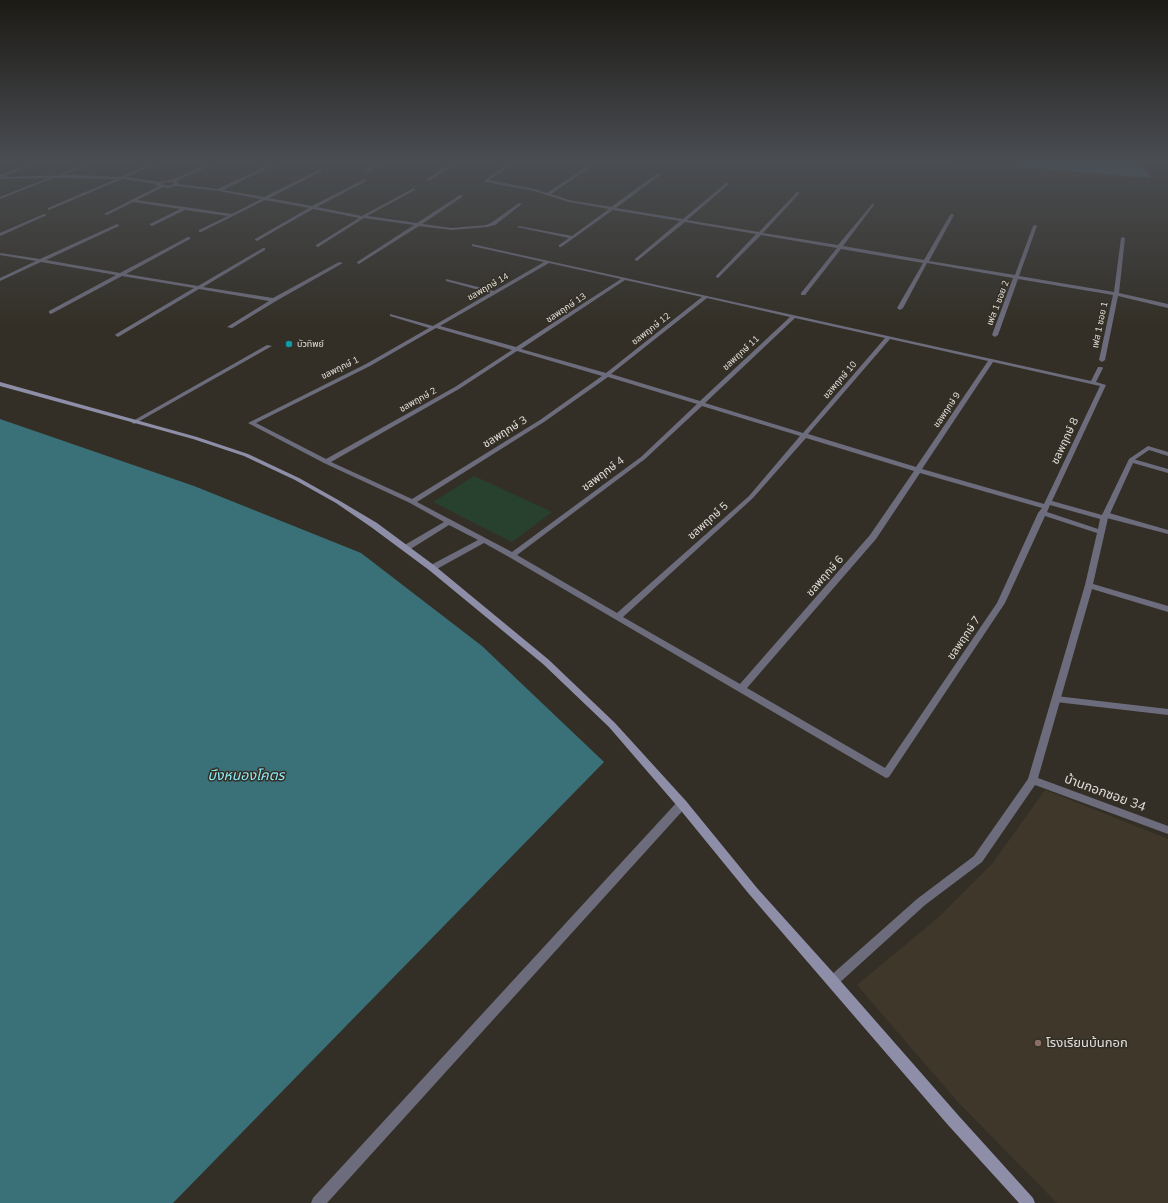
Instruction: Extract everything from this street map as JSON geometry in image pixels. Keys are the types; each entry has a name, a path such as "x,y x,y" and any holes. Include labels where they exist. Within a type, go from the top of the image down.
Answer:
{"street":[{"path":"0,235 42,216"},
{"path":"152,225 169,216"},
{"path":"201,232 231,216"},
{"path":"257,240 298,216"},
{"path":"358,216 452,229 487,226 503,216"},
{"path":"359,263 431,216"},
{"path":"561,246 601,216"},
{"path":"657,216 1116,294 1168,306"},
{"path":"637,260 690,216"},
{"path":"718,277 777,216"},
{"path":"803,294 864,216"},
{"path":"900,308 951,216"},
{"path":"318,246 363,217"},
{"path":"0,280 117,225"},
{"name":"เฟส 1 ซอย 2","path":"995,335 1035,226"},
{"path":"519,227 573,236"},
{"path":"51,312 188,238"},
{"name":"เฟส 1 ซอย 1","path":"1102,360 1116,294 1123,238"},
{"path":"474,245 1093,382 1100,368"},
{"path":"118,335 263,249"},
{"path":"0,254 274,300"},
{"name":"ชลพฤกษ์ 14","path":"434,327 548,262"},
{"path":"230,327 274,300 342,263"},
{"name":"ชลพฤกษ์ 13","path":"517,350 624,279"},
{"path":"448,280 493,292"},
{"name":"ชลพฤกษ์ 12","path":"607,375 706,297"},
{"path":"392,315 607,375 805,434 918,470 1045,507 1105,517 1168,532"},
{"name":"ชลพฤกษ์ 11","path":"701,403 794,316"},
{"name":"ชลพฤกษ์ 1","path":"326,462 251,423 368,365 434,327"},
{"name":"ชลพฤกษ์ 10","path":"805,434 889,337"},
{"path":"134,422 269,346"},
{"name":"ชลพฤกษ์ 2","path":"326,462 457,388 517,350"},
{"name":"ชลพฤกษ์ 9","path":"918,470 992,360"},
{"name":"ชลพฤกษ์ 3","path":"412,502 542,421 607,375"},
{"name":"ชลพฤกษ์ 8","path":"1045,507 1103,385 1093,382"},
{"path":"0,384 195,438 246,455 297,479 338,502 406,548 432,568 546,662 612,726 682,804 753,891 953,1120 1028,1203"},
{"name":"ชลพฤกษ์ 4","path":"512,555 643,458 701,403"},
{"name":"ชลพฤกษ์ 5","path":"618,617 751,497 805,434"},
{"path":"833,981 921,902 978,859 1033,780 1089,585 1105,517 1131,460 1148,448 1168,454"},
{"path":"1131,460 1168,472"},
{"path":"326,462 450,521 512,555 741,689"},
{"name":"ชลพฤกษ์ 6","path":"741,689 873,537 918,470"},
{"path":"1045,507 1101,532"},
{"name":"ชลพฤกษ์ 7","path":"741,689 886,774 1001,603 1045,507"},
{"path":"406,548 450,521"},
{"path":"432,568 484,540"},
{"path":"1089,585 1168,609"},
{"path":"1056,699 1168,712"},
{"name":"บ้านกอกซอย 34","path":"1033,780 1168,830"},
{"path":"318,1203 682,804"}],"shaded area":[{"name":"โรงเรียนบ้นกอก","path":"1045,790 1168,839 1168,1203 1057,1203 958,1102 857,985 939,917 992,864"}],"green space":[{"path":"474,476 552,512 512,542 433,502"}],"water":[{"name":"บึงหนองโคตร","path":"0,419 194,486 361,553 482,646 604,762 173,1203 0,1203"}],"place":[{"name":"บัวทิพย์","path":"289,344"},
{"name":"โรงเรียนบ้นกอก","path":"1038,1043"}]}
